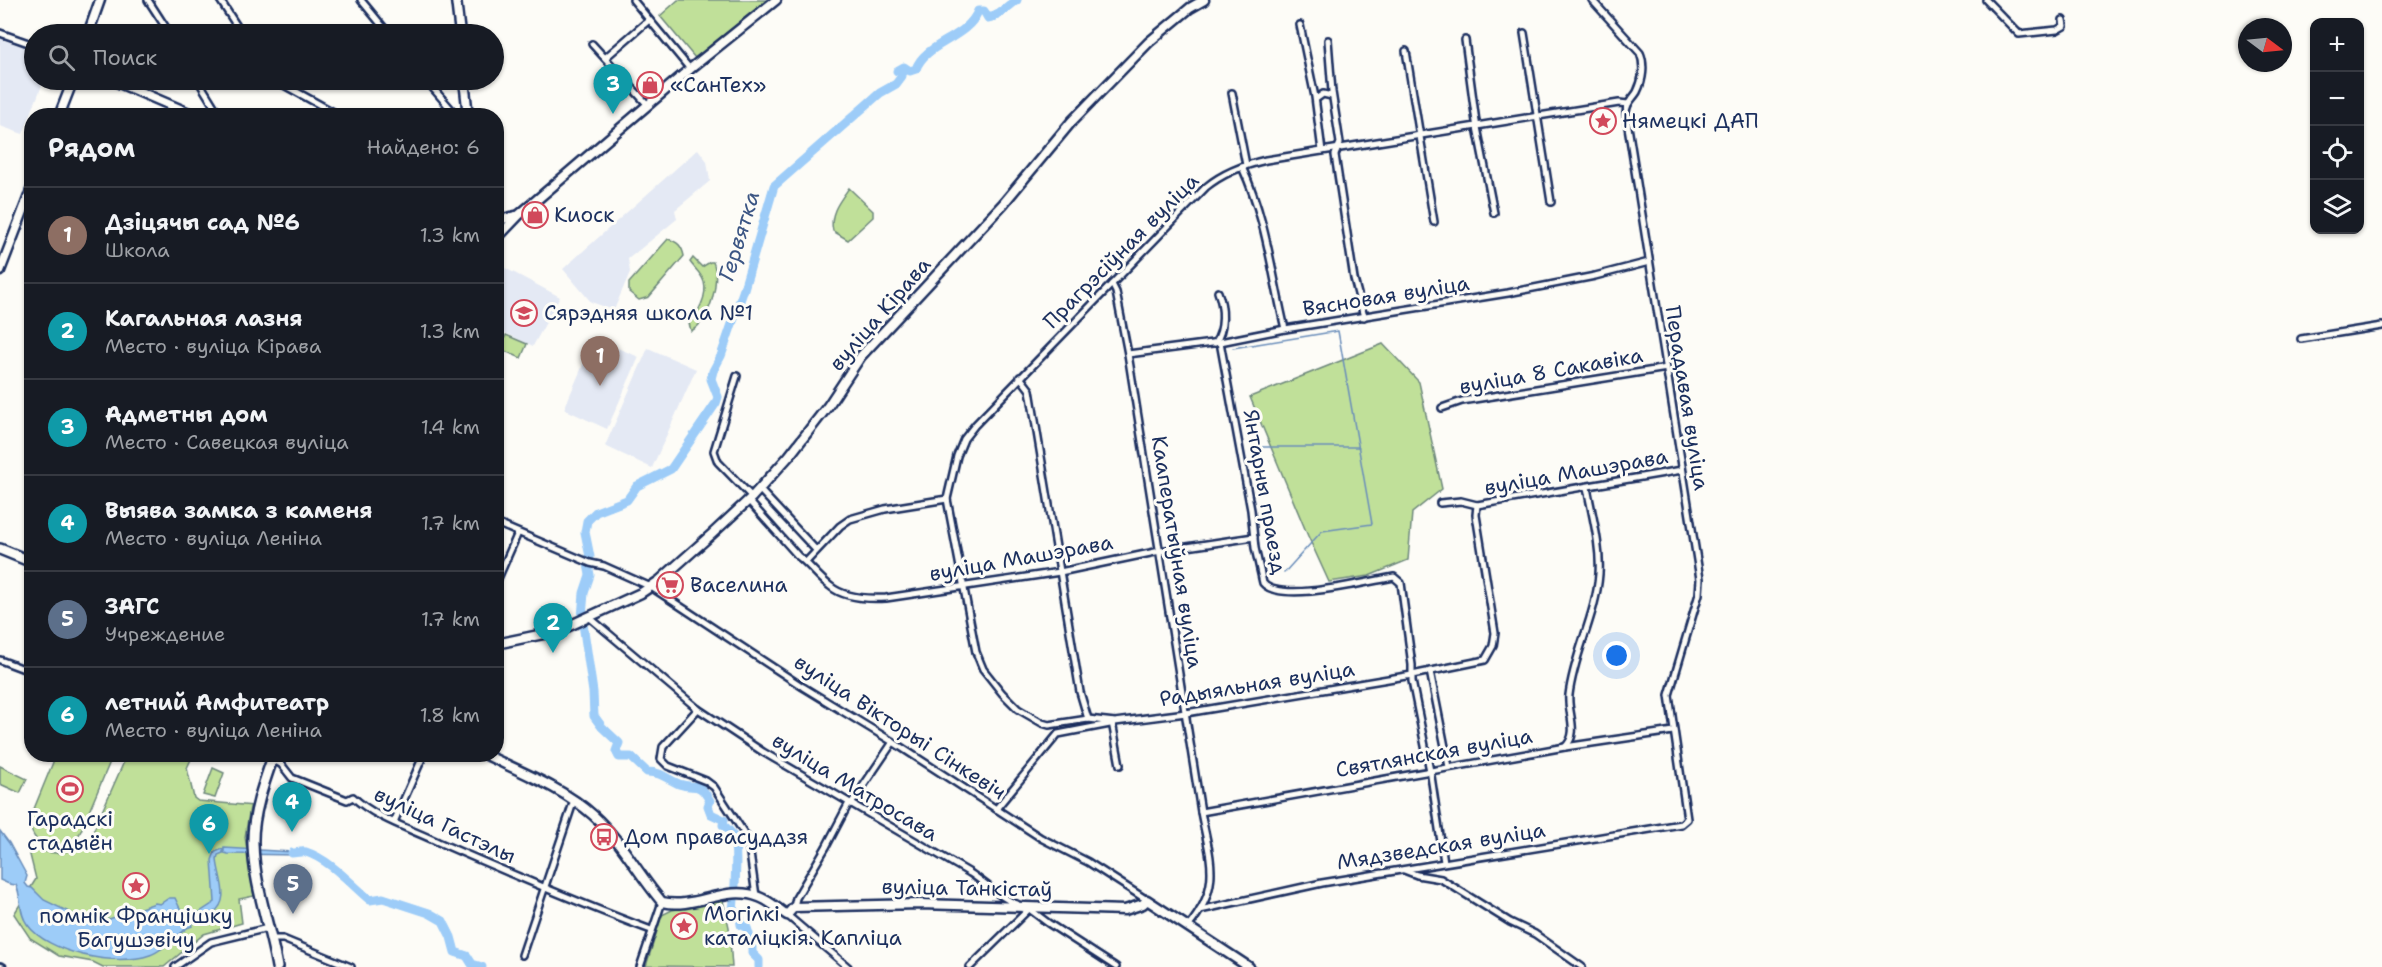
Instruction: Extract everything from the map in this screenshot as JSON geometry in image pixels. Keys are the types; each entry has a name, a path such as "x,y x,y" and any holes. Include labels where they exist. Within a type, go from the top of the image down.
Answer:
{"main road":[{"path":"0,549 24,559"},
{"path":"272,762 258,807 253,845 254,861 277,967"}],"street":[{"path":"92,24 100,0"},
{"path":"148,0 164,24"},
{"path":"220,0 236,24"},
{"path":"361,0 381,24"},
{"path":"456,0 459,24"},
{"path":"633,0 690,69"},
{"path":"504,230 519,214 690,69 776,0"},
{"name":"вуліца Кірава","path":"504,642 547,634 651,587 750,498 802,441 861,356 1003,204 1072,121 1149,42 1190,8 1204,0"},
{"name":"Перадавая вуліца","path":"1592,0 1642,56 1640,86 1628,104 1626,114 1700,586 1669,702 1687,819"},
{"path":"1986,0 2019,34 2057,30 2064,26 2063,20"},
{"path":"605,58 649,20"},
{"path":"1300,25 1316,99 1323,152"},
{"path":"0,33 24,41"},
{"path":"1524,33 1551,202"},
{"path":"1328,40 1340,142 1335,155 1354,279 1364,317"},
{"path":"1465,40 1494,213"},
{"path":"592,44 648,105"},
{"path":"1406,51 1434,222"},
{"path":"62,108 69,90"},
{"path":"135,90 177,108"},
{"path":"204,90 215,108"},
{"path":"293,90 326,108"},
{"path":"435,90 450,108"},
{"path":"465,90 466,108"},
{"path":"1232,93 1244,166 1262,217 1285,329"},
{"path":"1316,99 1326,93 1333,97"},
{"name":"Прагрэсіўная вуліца","path":"963,585 947,499 957,456 964,439 1020,377 1217,178 1244,166 1337,149 1619,103 1628,104"},
{"path":"0,271 24,209"},
{"path":"504,218 519,214"},
{"name":"Вясновая вуліца","path":"1128,354 1217,342 1364,317 1595,276 1648,262"},
{"name":"Кааператыўная вуліца","path":"1112,284 1116,292 1128,354 1213,876 1200,910 1188,927"},
{"path":"1217,342 1222,330 1221,299 1218,292"},
{"path":"2301,339 2382,326"},
{"name":"Янтарны праезд","path":"1217,342 1249,499 1263,583 1269,589 1309,591 1394,577 1398,579 1402,587 1412,675"},
{"name":"вуліца 8 Сакавіка","path":"1442,408 1462,401 1667,368"},
{"name":"вуліца Машэрава","path":"737,376 714,451 718,462 798,556 807,561 830,586 842,593 856,597 885,598 1060,572 1160,551 1254,537"},
{"path":"1020,377 1030,390 1080,693 1087,720 1078,729"},
{"name":"вуліца Машэрава","path":"1440,503 1461,501 1477,505 1682,470"},
{"path":"1565,747 1571,741 1573,732 1569,695 1593,608 1599,574 1587,487"},
{"path":"759,489 816,550"},
{"path":"807,561 845,521 861,514 947,499"},
{"name":"Радыяльная вуліца","path":"1042,723 1049,725 1087,720 1112,723 1186,713 1482,661 1488,657 1494,646 1495,626 1484,570 1476,515 1477,505"},
{"path":"504,527 518,533 504,565"},
{"name":"вуліца Вікторыі Сінкевіч","path":"518,533 651,587 803,687 1041,838 1088,862 1249,967"},
{"path":"963,585 976,652 983,669 1018,709 1058,734"},
{"name":"вуліца Матросава","path":"585,618 698,709 763,752 970,873 992,887 1006,900 1027,907 1047,923 1116,967"},
{"path":"0,660 24,669"},
{"path":"1430,671 1449,767"},
{"path":"1412,675 1444,862"},
{"path":"698,709 663,747 661,759 668,765 706,781 714,787 748,839 756,896"},
{"path":"996,809 1058,734 1112,723 1120,765"},
{"path":"1573,732 1581,742 1587,744"},
{"name":"Святлянская вуліца","path":"1201,812 1565,747 1673,732"},
{"path":"787,915 794,907 796,898 850,803 893,742"},
{"name":"вуліца Гастэлы","path":"279,762 292,778 347,800 353,797 360,804 394,822 545,889 651,930"},
{"path":"394,822 420,762"},
{"path":"500,762 574,800 605,827 662,902 675,905 723,894 739,893 756,896 787,915 848,967"},
{"path":"522,955 574,800"},
{"name":"Мядзведская вуліца","path":"1200,910 1322,883 1681,824 1687,819"},
{"path":"1403,869 1441,879 1510,922 1535,934 1582,967"},
{"name":"вуліца Танкістаў","path":"794,907 920,904 1125,909 1143,904 1147,900"},
{"path":"640,967 662,902"},
{"path":"970,967 1027,911 1027,907"},
{"path":"175,967 211,942 268,928"},
{"path":"271,939 283,939 351,967"}],"shaded area":[{"path":"0,39 24,47 24,90 40,90 33,108 24,108 23,134 0,126"},
{"path":"698,149 707,161 710,181 675,210 677,219 628,259 630,272 614,310 591,302 563,269"},
{"name":"Сярэдняя школа №1","path":"505,268 560,297 533,346 504,332"},
{"path":"615,347 639,357 607,429 564,409 588,353 609,362"},
{"path":"648,348 696,369 652,468 605,446"}],"green space":[{"path":"678,0 767,0 695,58 660,16"},
{"path":"849,188 873,211 873,217 848,240 833,231 832,219"},
{"path":"668,239 679,245 684,256 649,297 639,300 629,292 629,283"},
{"path":"693,258 702,267 713,262 716,279 712,300 704,319 691,331 689,323 696,314 705,293 702,276 690,262"},
{"path":"506,335 527,344 521,358 504,351"},
{"path":"1383,344 1419,382 1442,489 1412,513 1408,560 1369,576 1329,582 1250,397"},
{"name":"Гарадскі стадыён","path":"53,762 110,762 80,833 73,841 57,848 42,845 36,839 29,821"},
{"path":"124,762 190,762 187,768 194,798 198,801 254,806 250,807 245,837 254,896 239,899 242,923 204,934 164,967 103,967 93,962 59,956 30,938 14,914 36,879 28,847 59,853 88,843"},
{"path":"0,766 27,779 20,793 0,784"},
{"path":"213,768 224,773 215,798 203,795"},
{"path":"723,901 729,927 732,967 646,966 662,915 672,910"}],"water":[{"path":"0,831 27,876 25,883 28,887 44,900 83,919 88,919 92,925 155,903 160,904 169,898 175,898 184,917 189,920 196,917 215,902 212,860 215,852 223,849 223,853 218,855 217,859 223,895 222,902 213,913 191,924 192,926 165,947 150,955 120,959 102,958 66,950 50,943 27,924 22,915 16,885 0,880"},
{"path":"224,848 303,851 297,855 228,854 224,853"}],"waterway":[{"name":"Гервятка","path":"759,967 759,960 752,953 747,928 741,925 740,916 733,913 736,851 733,836 723,825 724,820 711,814 708,806 710,801 706,794 696,786 684,786 660,774 647,772 631,757 619,757 616,751 619,743 594,716 593,692 582,617 584,593 590,575 588,564 590,557 585,532 587,521 596,512 627,500 637,486 671,469 716,403 718,397 711,379 713,371 721,356 744,289 774,186 880,93 896,84 902,76 901,72 897,71 904,67 910,71 916,69 928,53 965,28 978,11 984,11 988,18 992,17 1017,0"},
{"path":"1233,348 1338,331 1372,524 1322,531 1284,573"},
{"path":"1252,447 1359,447"},
{"path":"292,853 306,852 315,855 340,873 370,900 383,898 429,913 443,921 455,952 467,956 472,964 482,967"}],"place":[{"name":"«СанТех»","path":"650,85"},
{"name":"Адметны дом","path":"613,114"},
{"name":"Нямецкі ДАП","path":"1603,121"},
{"name":"Киоск","path":"535,215"},
{"name":"Сярэдняя школа №1","path":"524,313"},
{"name":"Дзіцячы сад №6","path":"600,386"},
{"name":"Васелина","path":"670,585"},
{"name":"Кагальная лазня","path":"553,653"},
{"name":"Гарадскі стадыён","path":"70,789"},
{"name":"Выява замка з каменя","path":"292,832"},
{"name":"Дом правасуддзя","path":"604,837"},
{"name":"летний Амфитеатр","path":"209,854"},
{"name":"помнік Францішку Багушэвічу","path":"136,886"},
{"name":"ЗАГС","path":"293,914"},
{"name":"Могілкі каталіцкія. Капліца","path":"684,926"}]}
